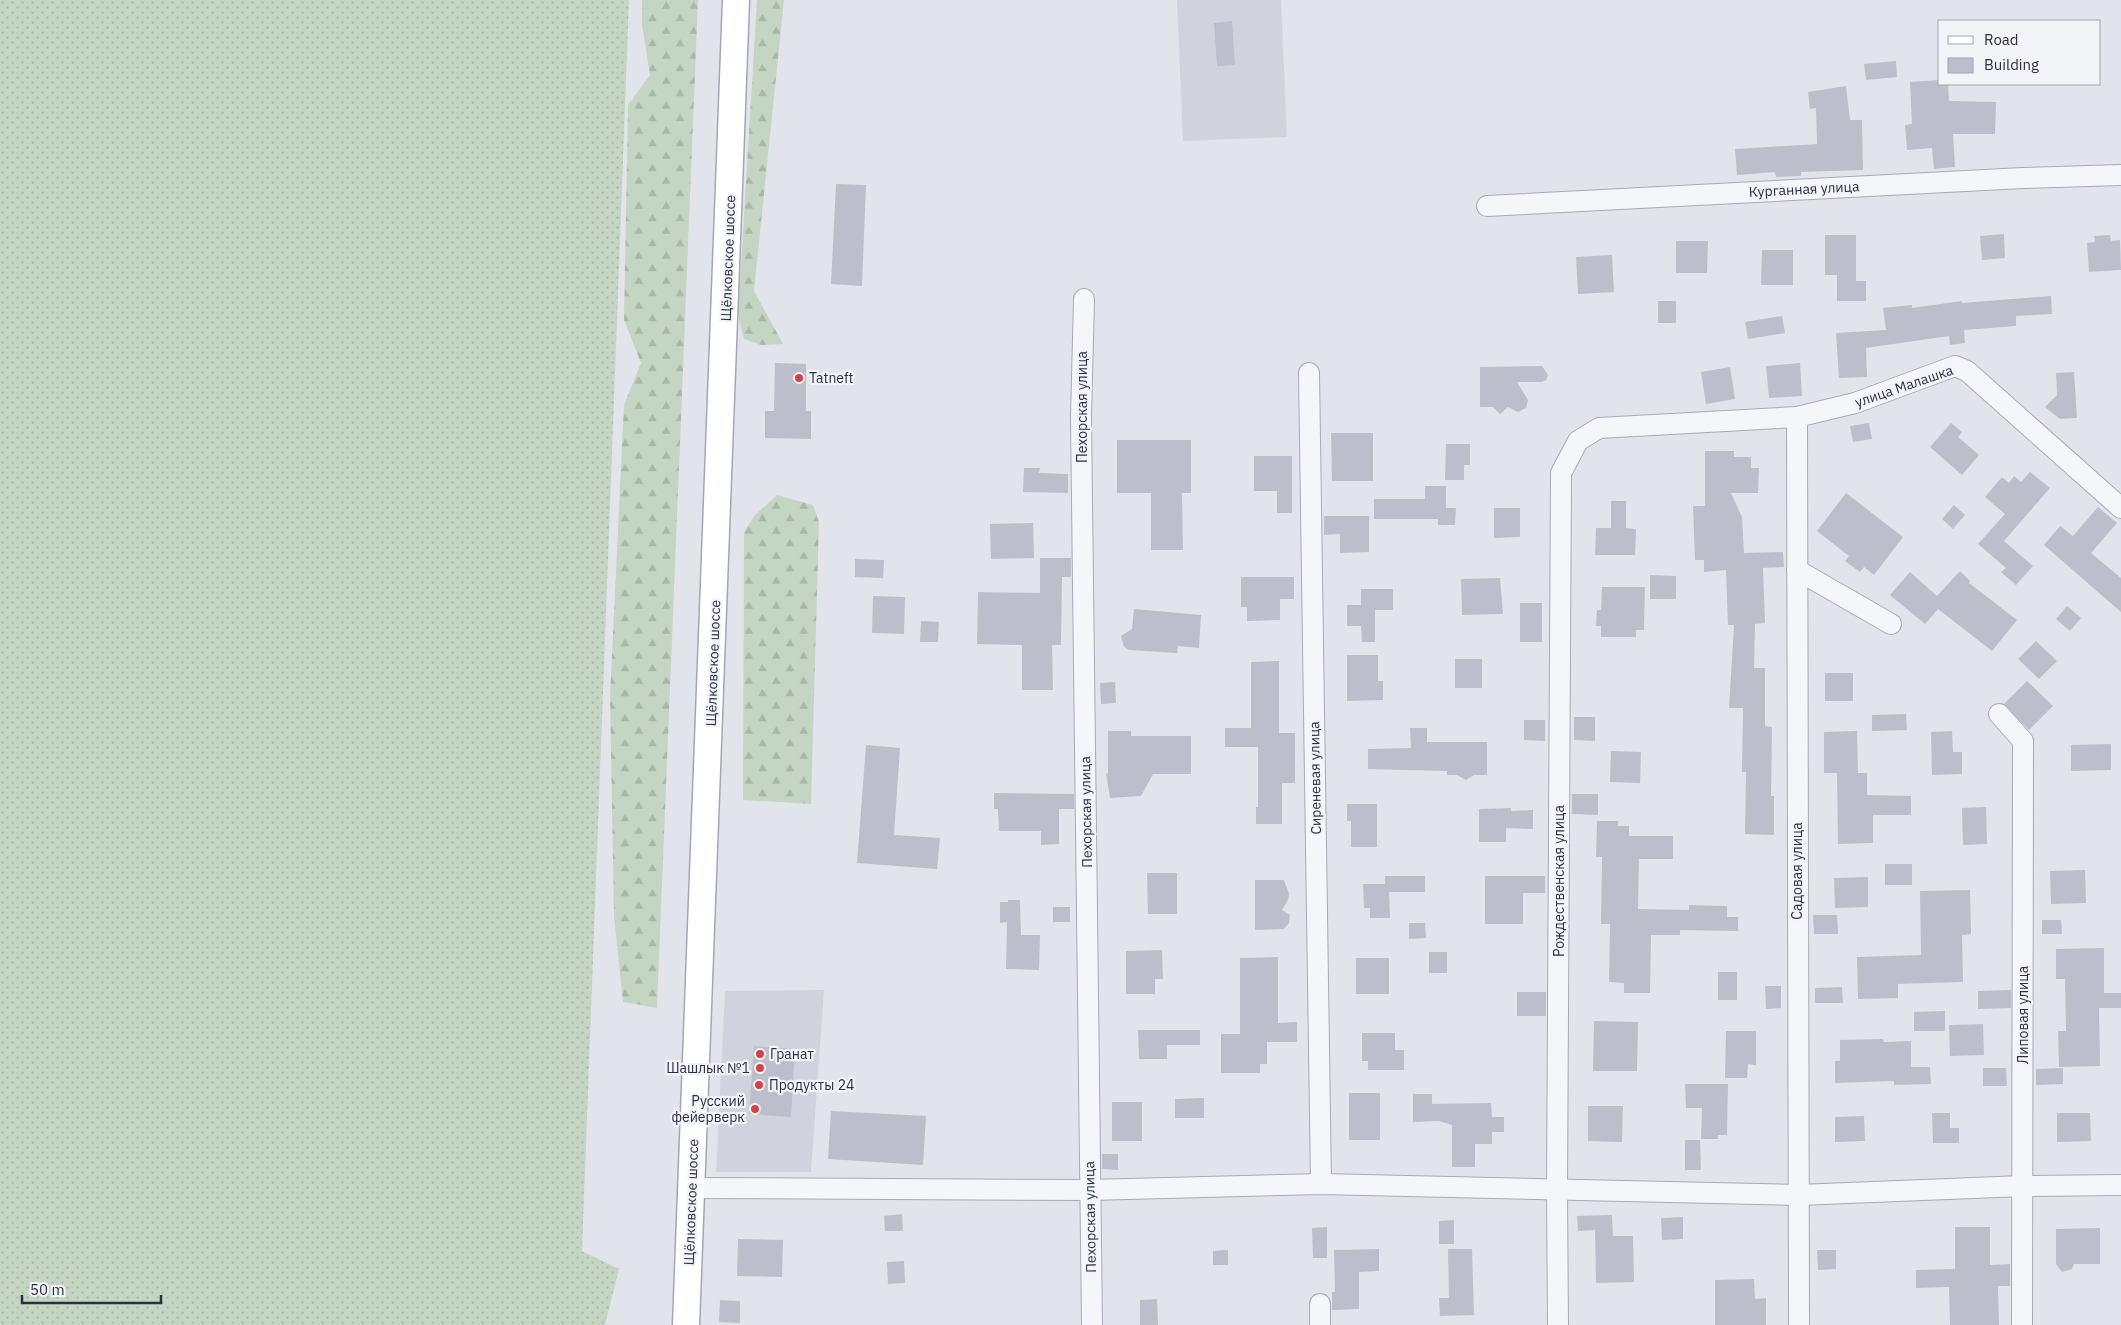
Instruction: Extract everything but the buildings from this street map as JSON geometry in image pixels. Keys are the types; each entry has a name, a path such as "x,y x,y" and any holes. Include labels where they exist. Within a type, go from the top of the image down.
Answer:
{"main road":[{"name":"Щёлковское шоссе","path":"686,1325 736,0"}],"street":[{"name":"Курганная улица","path":"1487,206 2042,177 2121,175"},
{"name":"Пехорская улица","path":"1084,300 1082,428 1092,1325"},
{"name":"улица Малашка","path":"1578,440 1600,428 1797,417 1855,403 1955,366 1968,371 2121,508"},
{"name":"Сиреневая улица","path":"1309,373 1321,1184"},
{"name":"Садовая улица","path":"1797,417 1798,1325"},
{"name":"Рождественская улица","path":"1558,1325 1561,473 1578,440"},
{"path":"1797,570 1891,624"},
{"name":"Липовая улица","path":"1999,714 2023,741 2022,1325"},
{"path":"692,1188 1089,1190 1321,1184 1798,1195 2023,1186 2121,1185"},
{"path":"1320,1304 1320,1325"}],"shaded area":[{"path":"1177,0 1281,0 1287,137 1183,141"},
{"path":"824,990 811,1172 716,1172 725,991"}],"green space":[{"path":"0,0 629,0 582,1251 619,1269 605,1325 0,1325"},
{"path":"642,0 698,0 657,1008 623,1002 614,917 610,696 624,405 641,363 624,320 628,105 650,75 642,25"},
{"path":"757,0 784,0 754,291 783,344 761,345 744,339 738,316"},
{"path":"777,495 813,505 819,522 811,804 743,800 744,532 755,515"}],"place":[{"name":"Tatneft","path":"799,378"},
{"name":"Гранат","path":"760,1054"},
{"name":"Шашлык №1","path":"760,1068"},
{"name":"Продукты 24","path":"759,1085"},
{"name":"Русский фейерверк","path":"755,1109"}]}
